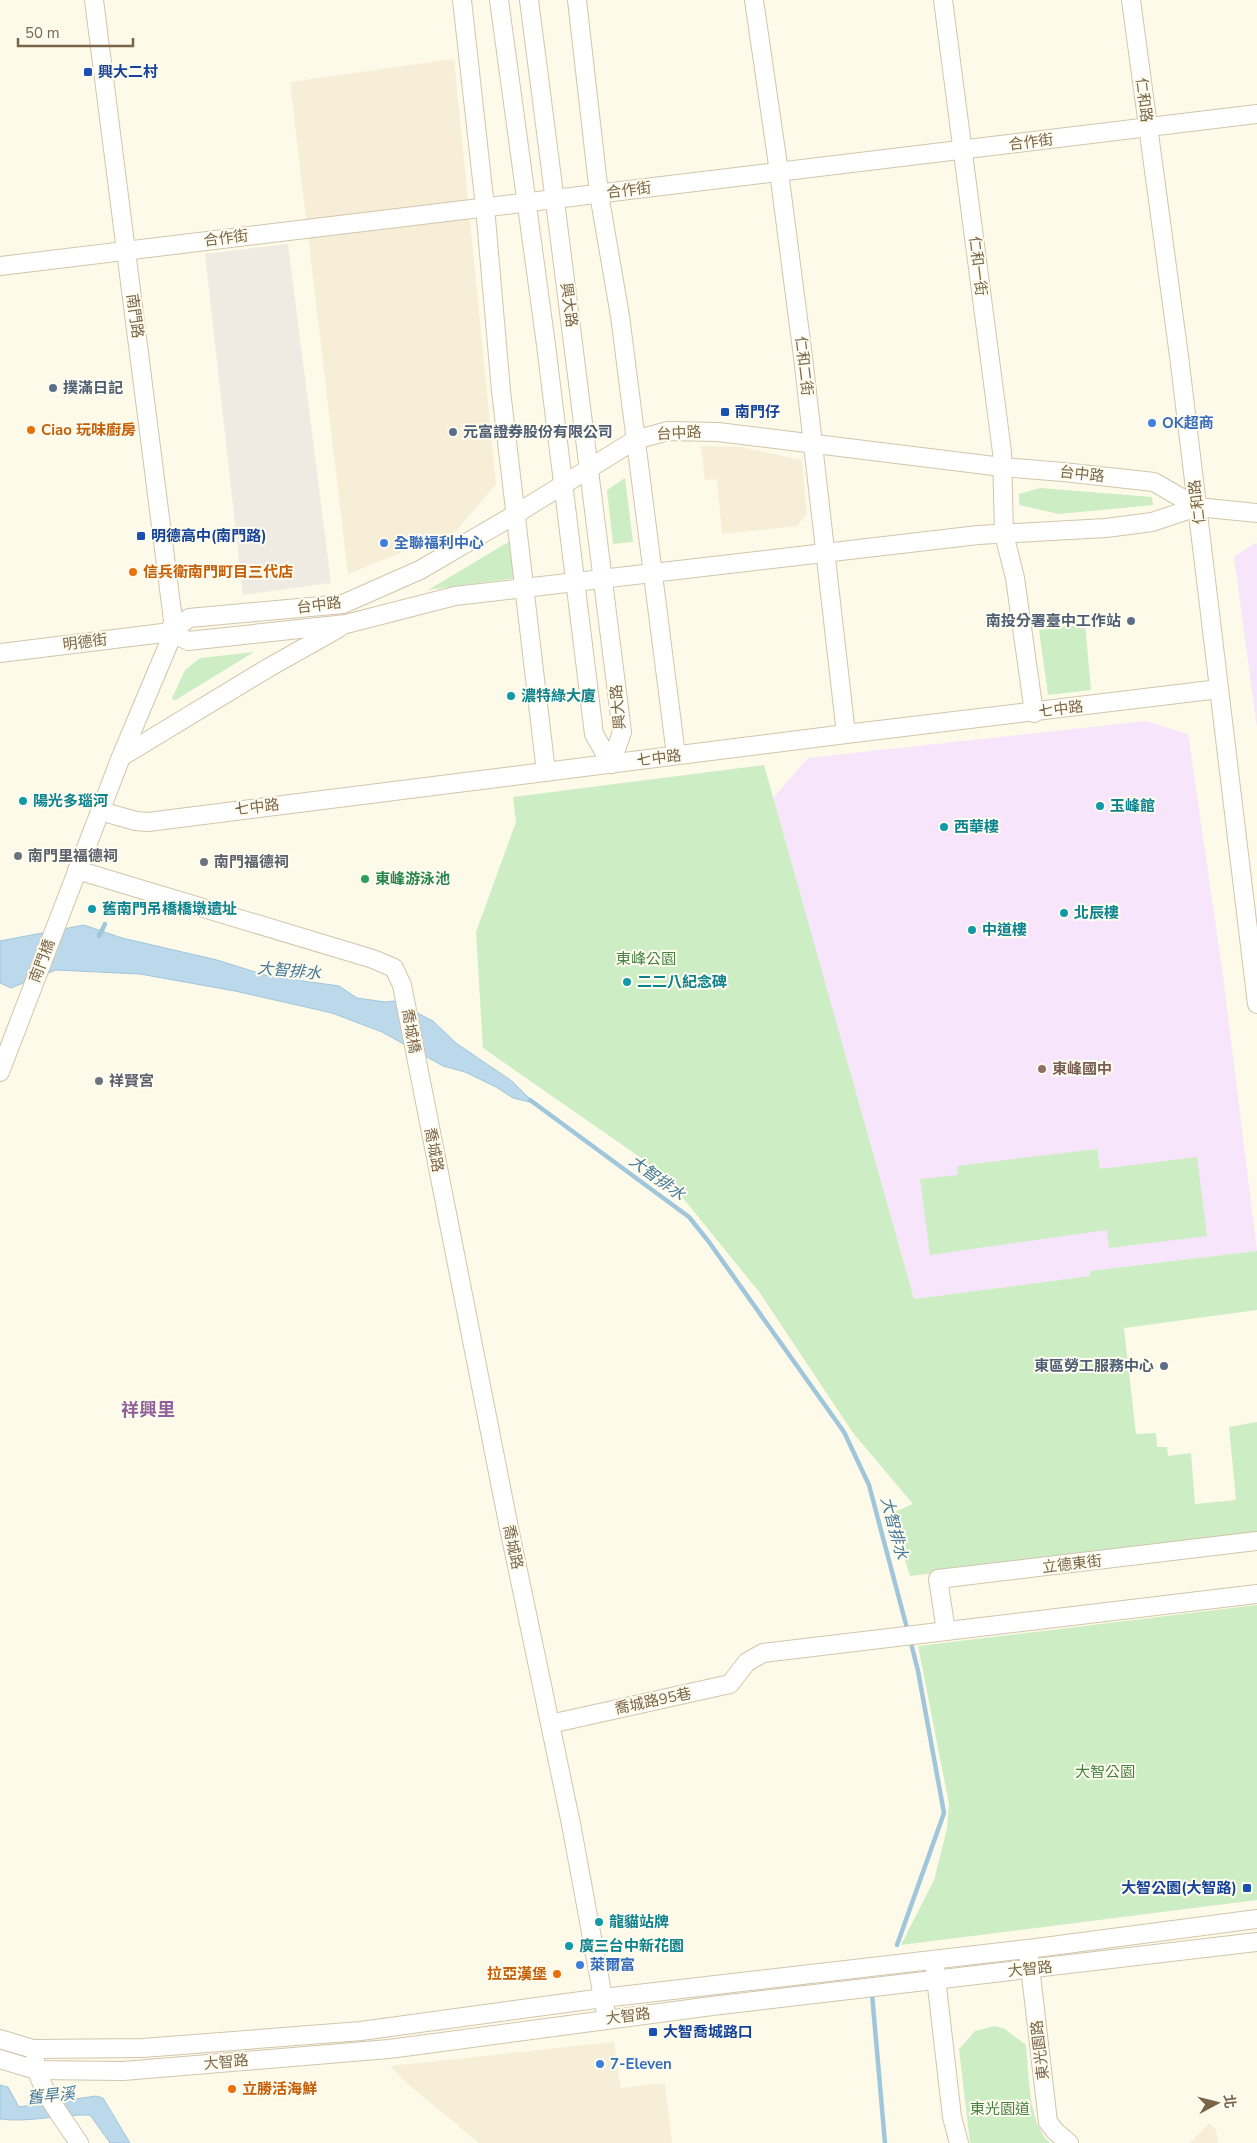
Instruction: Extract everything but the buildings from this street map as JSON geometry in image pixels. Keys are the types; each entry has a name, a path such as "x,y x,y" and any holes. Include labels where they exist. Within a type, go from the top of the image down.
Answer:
{"street":[{"name":"南門路","path":"94,0 173,620 171,632"},
{"path":"462,0 485,208 501,390 546,772"},
{"name":"興大路","path":"499,0 525,202 546,345 594,734 611,764"},
{"name":"興大路","path":"529,0 576,358 588,469 622,732 611,764"},
{"path":"577,0 600,194 620,316 676,755"},
{"name":"仁和二街","path":"754,0 779,172 826,552 846,734"},
{"name":"仁和一街","path":"943,0 1002,452 1004,534 1015,578 1034,713"},
{"name":"仁和路","path":"1132,0 1147,128 1179,356 1257,1004"},
{"name":"合作街","path":"0,266 1257,114"},
{"name":"台中路","path":"1197,507 1154,482 1002,467 718,432 679,430 660,432 635,440 516,514 420,570 343,604 189,618 171,632 188,641 346,624 455,596 826,552 1004,534 1106,528 1143,523 1197,507 1257,514"},
{"name":"台中路","path":"121,757 268,668 346,624"},
{"path":"74,878 121,757 169,643 171,632"},
{"name":"明德街","path":"0,653 171,632"},
{"name":"七中路","path":"100,811 136,821 148,822 1219,689"},
{"name":"喬城橋","path":"74,878 374,958 394,968 402,985 419,1076"},
{"name":"南門橋","path":"0,1072 74,878"},
{"name":"喬城路","path":"419,1076 510,1532 571,1824 607,2019"},
{"name":"立德東街","path":"946,1631 938,1579 1257,1541"},
{"path":"946,1631 1257,1594"},
{"name":"喬城路95巷","path":"550,1724 730,1684 747,1662 763,1653 946,1631"},
{"name":"大智路","path":"0,2039 33,2049 143,2048 361,2031 603,1998 1257,1919"},
{"name":"大智路","path":"0,2059 36,2070 123,2071 389,2049 607,2019 1257,1942"},
{"name":"東光園路","path":"1028,1948 1048,2122 1069,2143"},
{"path":"934,1958 952,2117 960,2143"},
{"path":"33,2049 36,2070 51,2100 79,2143"}],"shaded area":[{"path":"454,59 496,484 456,531 348,574 290,82"},
{"path":"288,244 331,583 243,595 205,254"},
{"path":"701,446 741,447 802,460 807,514 797,526 722,534 717,479 705,480"},
{"path":"1255,543 1257,544 1257,728 1234,557"},
{"name":"東峰國中","path":"1146,721 1188,734 1222,968 1257,1251 1090,1271 1091,1276 914,1299 773,798 808,758"},
{"path":"614,2042 621,2088 665,2083 672,2143 479,2143 408,2084 390,2066"},
{"path":"1209,2123 1216,2130 1218,2143 1190,2143"}],"green space":[{"path":"625,478 633,542 613,544 607,490"},
{"path":"1040,488 1152,497 1153,505 1059,514 1019,505 1019,494"},
{"path":"510,541 515,578 428,590"},
{"path":"1085,624 1091,690 1048,695 1039,630"},
{"path":"254,652 174,701 172,698 185,670 200,658"},
{"name":"東峰公園","path":"764,765 914,1299 1090,1276 1090,1271 1257,1251 1257,1310 1124,1328 1136,1434 1156,1433 1157,1447 1167,1447 1168,1456 1191,1453 1195,1504 1236,1500 1229,1427 1257,1422 1257,1535 910,1576 890,1514 913,1504 853,1433 760,1293 678,1192 644,1160 483,1048 476,932 516,822 513,797"},
{"path":"1097,1149 1100,1169 1197,1157 1207,1236 1109,1248 1107,1230 930,1255 920,1179 958,1175 957,1166"},
{"name":"大智公園","path":"1257,1605 1257,1900 901,1945 934,1880 947,1829 949,1804 918,1646"},
{"name":"東光園道","path":"995,2026 1005,2029 1026,2045 1029,2083 1037,2124 1050,2143 970,2143 959,2049 975,2031"}],"water":[{"path":"84,925 122,938 217,960 268,976 339,986 357,998 385,1002 394,1001 433,1021 456,1043 512,1081 534,1103 513,1098 496,1087 465,1072 443,1066 382,1032 332,1013 235,991 140,974 56,970 11,988 0,983 0,941"},
{"path":"0,2085 8,2087 19,2107 96,2096 103,2098 130,2143 110,2143 90,2115 22,2120 0,2119"}],"waterway":[{"path":"99,936 105,924"},
{"name":"大智排水","path":"530,1100 689,1217 709,1242 844,1432 869,1485 908,1632"},
{"name":"大智排水","path":"897,1945 944,1813 918,1671 910,1639"},
{"path":"872,1994 885,2143"}],"place":[{"name":"興大二村","path":"88,72"},
{"name":"撲滿日記","path":"53,388"},
{"name":"南門仔","path":"725,412"},
{"name":"OK超商","path":"1152,423"},
{"name":"Ciao 玩味廚房","path":"31,430"},
{"name":"元富證券股份有限公司","path":"453,432"},
{"name":"明德高中(南門路)","path":"141,536"},
{"name":"全聯福利中心","path":"384,543"},
{"name":"信兵衛南門町目三代店","path":"133,572"},
{"name":"南投分署臺中工作站","path":"1131,621"},
{"name":"濃特綠大廈","path":"511,696"},
{"name":"陽光多瑙河","path":"23,801"},
{"name":"玉峰館","path":"1100,806"},
{"name":"西華樓","path":"944,827"},
{"name":"南門里福德祠","path":"18,856"},
{"name":"南門福德祠","path":"204,862"},
{"name":"東峰游泳池","path":"365,879"},
{"name":"舊南門吊橋橋墩遺址","path":"92,909"},
{"name":"北辰樓","path":"1064,913"},
{"name":"中道樓","path":"972,930"},
{"name":"二二八紀念碑","path":"627,982"},
{"name":"東峰國中","path":"1042,1069"},
{"name":"祥賢宮","path":"99,1081"},
{"name":"東區勞工服務中心","path":"1164,1366"},
{"name":"大智公園(大智路)","path":"1247,1888"},
{"name":"龍貓站牌","path":"599,1922"},
{"name":"廣三台中新花園","path":"569,1946"},
{"name":"萊爾富","path":"580,1965"},
{"name":"拉亞漢堡","path":"557,1974"},
{"name":"大智喬城路口","path":"653,2032"},
{"name":"7-Eleven","path":"600,2064"},
{"name":"立勝活海鮮","path":"232,2089"}],"district":[{"name":"祥興里","path":"148,1410"}],"water label":[{"name":"舊旱溪","path":"51,2096"}]}
